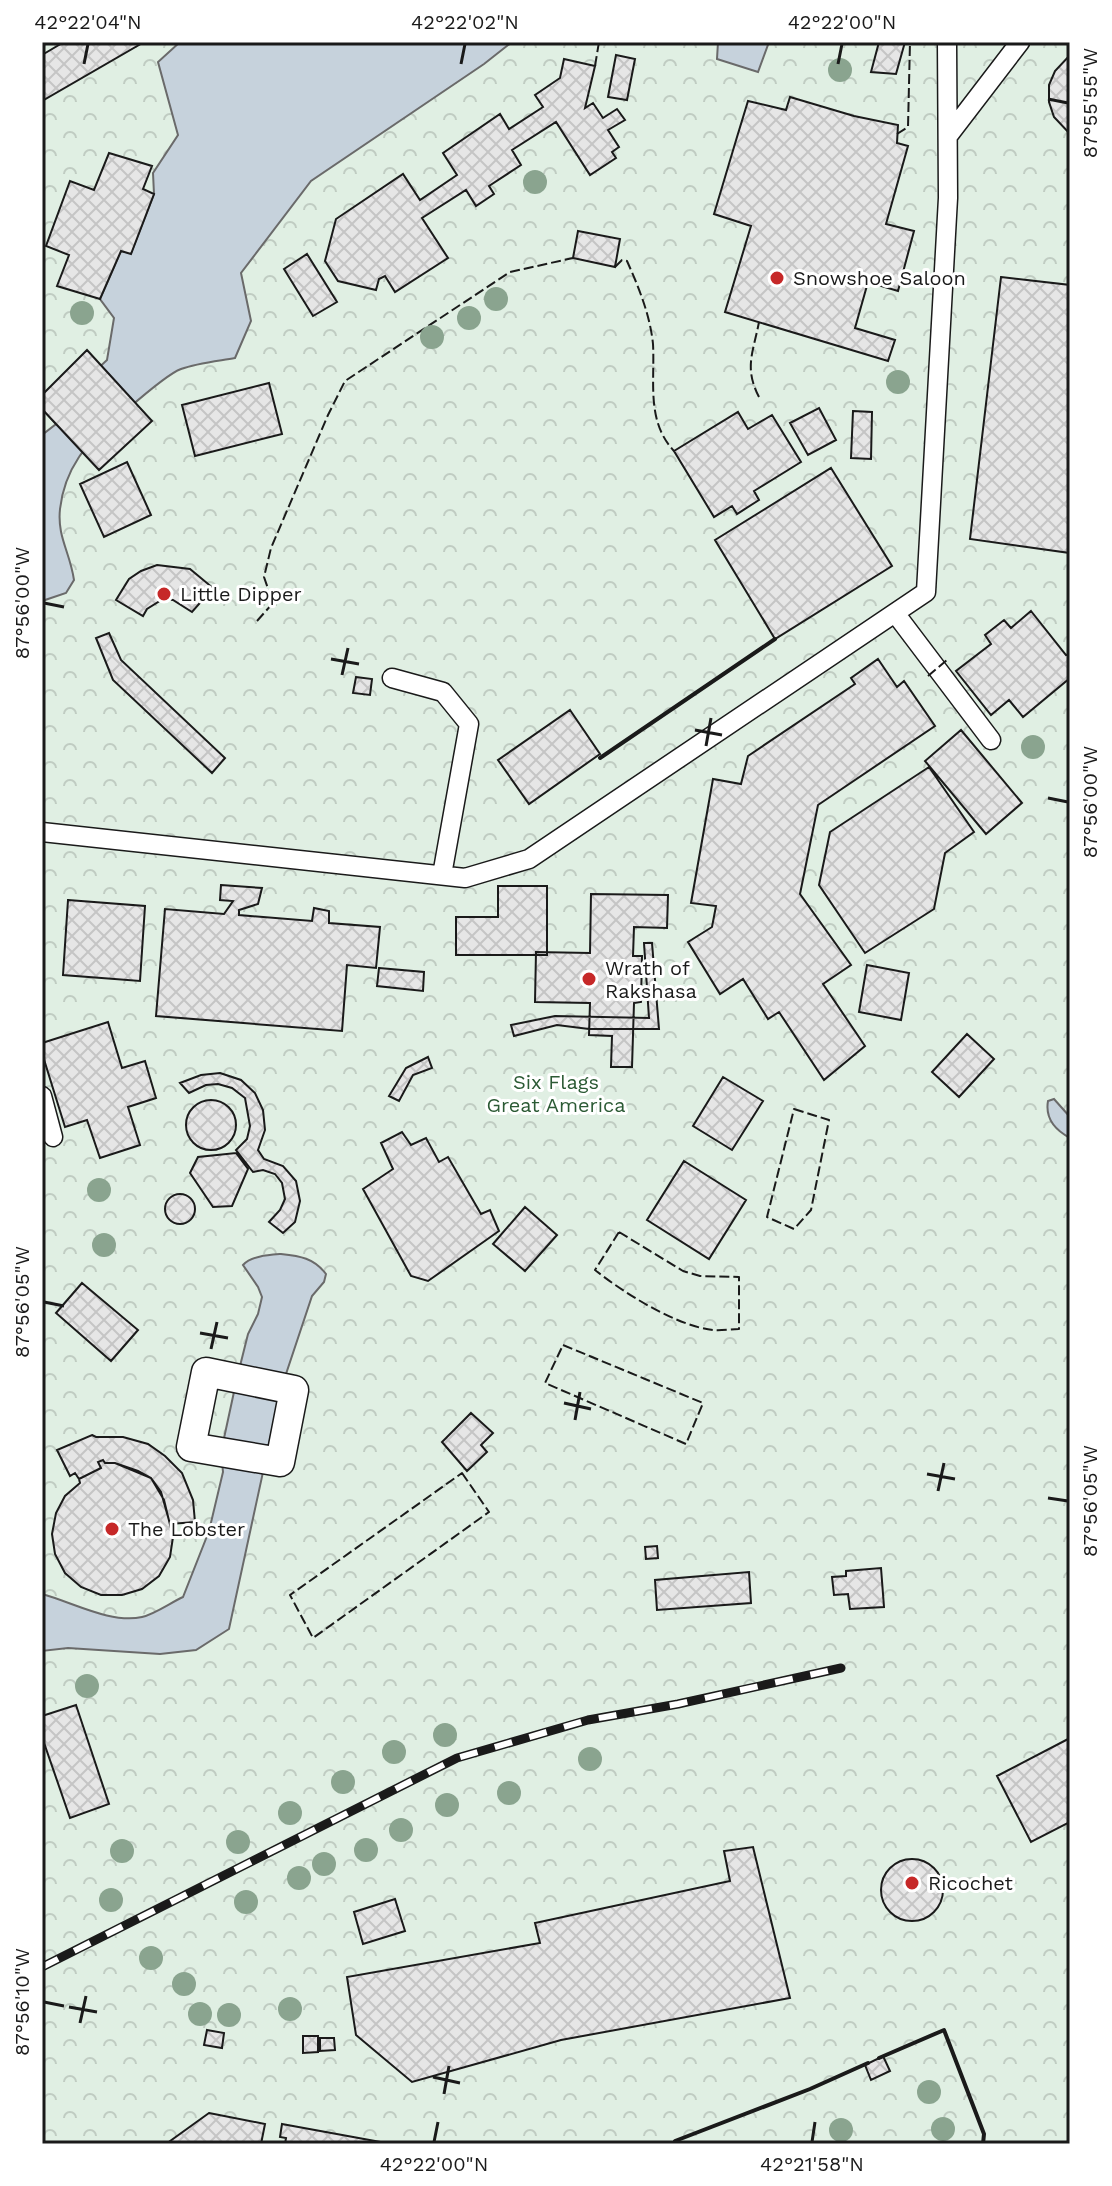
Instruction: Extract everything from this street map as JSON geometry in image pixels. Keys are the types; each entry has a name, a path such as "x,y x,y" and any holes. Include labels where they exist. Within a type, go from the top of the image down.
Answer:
{"lane":[{"path":"42,832 465,878 529,859 926,592 948,198 947,42"},
{"path":"948,136 1020,42"},
{"path":"895,613 991,740"},
{"path":"392,678 443,692 469,724 442,875"},
{"path":"42,1096 53,1137"}],"green space":[{"name":"Six Flags Great America","path":"42,42 1070,42 1070,2144 42,2144"}],"shaded area":[{"path":"180,42 512,42 311,181 241,273 251,321 235,358 194,365 172,374 127,409 79,457 69,475 60,509 60,528 74,580 66,593 42,601 42,435 56,424 48,415 107,360 114,318 100,299 121,251 131,253 154,194 153,173 178,135 158,62"},
{"path":"718,42 769,42 758,72 717,59"},
{"path":"1054,1099 1070,1117 1070,1138 1050,1118 1048,1101"},
{"path":"281,1254 306,1259 317,1264 326,1274 324,1282 312,1296 281,1389 229,1629 196,1650 160,1654 68,1648 42,1651 42,1594 105,1615 130,1618 147,1616 183,1597 209,1531 223,1472 221,1452 237,1378 248,1334 262,1297 243,1265 255,1258"}],"building":[{"path":"64,42 144,42 42,101 42,55"},
{"path":"879,42 905,42 896,74 871,72"},
{"path":"616,55 635,59 627,100 608,97"},
{"path":"1070,55 1070,134 1054,117 1049,102 1049,85 1055,71"},
{"path":"564,59 595,66 585,108 593,103 603,118 617,109 625,120 608,130 619,147 612,152 616,158 590,175 556,122 512,150 521,165 489,186 494,194 476,206 466,190 422,218 448,258 395,292 385,276 379,279 376,290 338,281 325,261 336,219 403,174 420,200 457,175 443,153 500,114 509,129 543,107 535,95 560,78"},
{"path":"790,97 898,125 897,143 908,146 886,224 914,231 898,291 868,282 855,328 895,340 888,361 725,312 751,226 714,214 737,137 748,101 786,110"},
{"path":"109,153 152,166 143,189 154,194 131,254 121,251 100,299 57,286 69,255 46,246 70,181 94,190"},
{"path":"578,231 620,239 615,267 573,258"},
{"path":"307,254 337,302 313,316 284,269"},
{"path":"1001,277 1070,285 1070,553 970,539"},
{"path":"87,350 152,421 99,470 42,409 42,395"},
{"path":"269,383 282,434 195,456 182,405"},
{"path":"819,408 836,440 808,455 790,423"},
{"path":"853,411 872,412 871,459 851,458"},
{"path":"738,412 748,429 772,415 801,462 754,491 759,500 737,514 732,506 714,517 674,451"},
{"path":"127,462 151,515 104,537 80,484"},
{"path":"831,468 892,566 775,639 715,540"},
{"name":"Little Dipper","path":"157,565 190,569 213,588 192,612 173,600 163,599 147,609 143,616 116,600 129,579"},
{"path":"1031,611 1066,655 1070,654 1070,678 1023,717 1009,700 991,715 956,671 991,644 985,635 1004,620 1011,628"},
{"path":"109,633 121,660 225,758 212,773 113,680 96,638"},
{"path":"878,659 897,687 904,681 935,726 818,805 800,894 851,965 823,984 865,1046 824,1080 779,1012 768,1019 743,979 720,994 688,942 712,927 716,906 691,903 713,779 741,784 748,756 855,684 851,678"},
{"path":"356,677 372,679 370,695 353,693"},
{"path":"570,710 600,754 529,804 498,760"},
{"path":"961,730 1022,803 986,834 925,761"},
{"path":"929,767 974,832 945,853 934,909 865,953 819,885 830,832"},
{"path":"221,885 262,888 258,904 239,910 239,915 312,921 314,908 329,911 329,923 380,927 376,968 347,965 342,1031 156,1016 165,909 224,914 233,901 220,900"},
{"path":"498,886 547,886 547,955 456,955 456,917 498,917"},
{"name":"Wrath of Rakshasa","path":"591,894 668,895 667,928 634,927 633,956 642,956 641,1002 634,1003 632,1067 611,1067 612,1036 589,1035 590,1003 535,1002 536,952 590,953"},
{"path":"68,900 145,906 140,981 63,975"},
{"path":"644,943 652,943 659,1029 589,1029 557,1025 514,1036 511,1025 555,1016 649,1018"},
{"path":"867,965 909,973 901,1020 859,1012"},
{"path":"379,968 424,972 423,991 377,986"},
{"path":"108,1022 122,1068 145,1061 156,1098 128,1107 140,1145 100,1158 87,1120 65,1127 42,1053 42,1043"},
{"path":"967,1034 994,1059 959,1097 932,1072"},
{"path":"428,1057 432,1068 413,1075 399,1101 389,1096 406,1068"},
{"path":"220,1073 241,1080 255,1093 263,1110 265,1130 258,1150 264,1159 283,1166 296,1181 300,1201 295,1222 283,1233 269,1222 285,1199 282,1183 275,1174 263,1170 253,1172 236,1150 247,1139 250,1126 245,1098 232,1088 218,1084 206,1085 189,1093 180,1083 201,1075"},
{"path":"723,1077 763,1101 732,1150 693,1126"},
{"path":"201,1101 221,1101 235,1115 235,1135 221,1149 201,1149 187,1135 187,1115"},
{"path":"402,1132 411,1145 426,1138 439,1162 448,1157 481,1214 490,1210 499,1231 428,1281 411,1276 363,1189 393,1169 381,1143"},
{"path":"236,1153 248,1169 232,1206 213,1207 190,1173 198,1157"},
{"path":"684,1161 746,1200 709,1259 647,1220"},
{"path":"180,1194 191,1198 195,1209 191,1220 180,1224 169,1220 165,1209 169,1198"},
{"path":"525,1207 557,1235 525,1271 493,1244"},
{"path":"82,1283 138,1330 111,1361 56,1313"},
{"path":"471,1413 493,1433 481,1445 487,1452 467,1471 442,1442"},
{"path":"92,1435 123,1437 148,1444 165,1456 182,1473 193,1500 195,1522 170,1524 161,1492 151,1478 138,1471 103,1460 98,1462 101,1468 79,1479 75,1473 70,1476 57,1450"},
{"name":"The Lobster","path":"103,1460 151,1478 164,1500 173,1537 170,1557 159,1576 142,1589 122,1595 101,1595 81,1587 65,1573 55,1554 52,1534 56,1513 65,1496 80,1483 79,1479 101,1468 98,1462"},
{"path":"657,1546 658,1558 646,1559 645,1547"},
{"path":"881,1568 884,1607 850,1609 848,1594 834,1595 832,1577 846,1576 846,1571"},
{"path":"749,1572 751,1603 657,1610 655,1580"},
{"path":"76,1705 109,1804 70,1818 42,1737 42,1716"},
{"path":"1070,1738 1070,1822 1031,1842 997,1776"},
{"path":"753,1847 790,1998 561,2040 412,2082 356,2035 347,1977 540,1943 535,1923 730,1881 724,1851"},
{"name":"Ricochet","path":"912,1859 934,1868 943,1890 934,1912 912,1921 890,1912 881,1890 890,1868"},
{"path":"395,1899 405,1931 363,1944 354,1912"},
{"path":"207,2030 224,2033 222,2048 204,2045"},
{"path":"303,2036 318,2036 318,2052 303,2053"},
{"path":"320,2038 334,2038 335,2050 320,2051"},
{"path":"883,2056 890,2071 871,2080 865,2065"},
{"path":"209,2113 265,2124 261,2144 166,2144"},
{"path":"282,2124 386,2143 285,2144 286,2138 280,2137"}],"railway":[{"path":"42,1967 457,1758 588,1720 678,1704 841,1668"}],"fence":[{"path":"595,66 599,42"},
{"path":"897,134 908,127 910,42"},
{"path":"257,621 273,603 264,577 271,548 345,381 510,272 573,258"},
{"path":"615,267 622,260 627,261 643,302 653,344 656,414 659,427 674,451"},
{"path":"759,322 751,369 759,397"},
{"path":"928,676 947,660"},
{"path":"794,1109 829,1120 811,1210 794,1229 767,1217 794,1109"},
{"path":"619,1232 683,1271 700,1276 739,1277 739,1329 713,1330 683,1322 635,1298 595,1270 619,1232"},
{"path":"563,1345 703,1403 686,1444 545,1383 563,1345"},
{"path":"462,1473 489,1512 313,1638 290,1595 462,1473"}],"wall":[{"path":"600,758 775,639"},
{"path":"879,2058 944,2030 984,2134 983,2144"},
{"path":"676,2144 675,2141 868,2063"}],"place":[{"name":"Snowshoe Saloon","path":"777,278"},
{"name":"Little Dipper","path":"164,594"},
{"name":"Wrath of Rakshasa","path":"589,979"},
{"name":"The Lobster","path":"112,1529"},
{"name":"Ricochet","path":"912,1883"}]}
